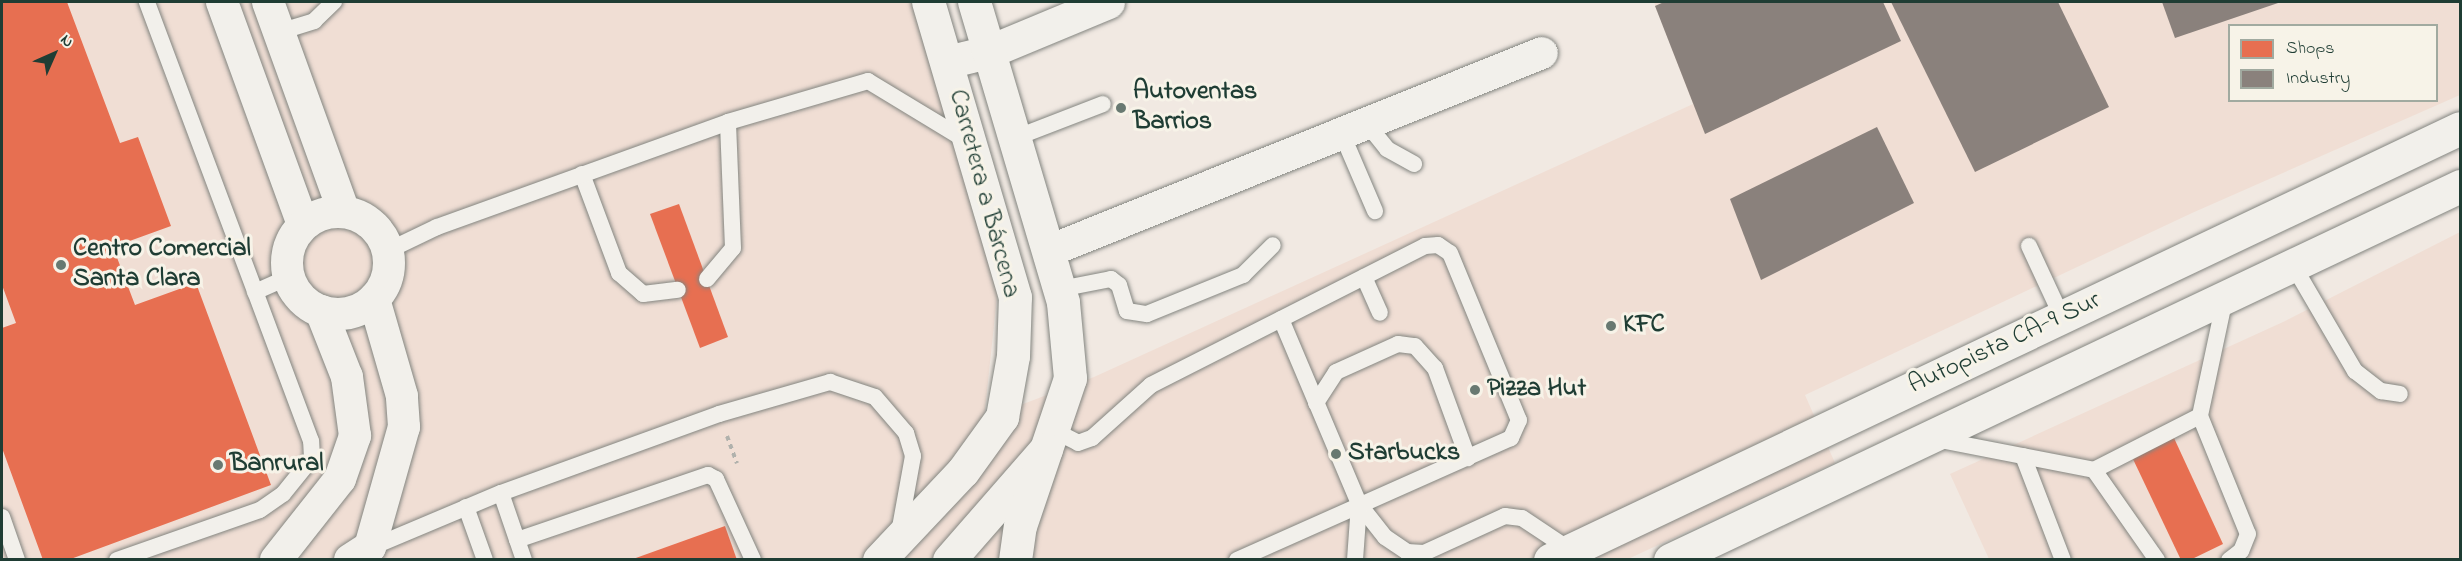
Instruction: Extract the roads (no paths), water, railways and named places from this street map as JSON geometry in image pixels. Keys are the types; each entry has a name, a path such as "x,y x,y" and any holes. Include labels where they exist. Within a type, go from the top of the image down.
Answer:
{"main road":[{"name":"Carretera a Bárcena","path":"888,551 963,471 1002,417 1013,356 1015,297 928,2"},
{"name":"Carretera a Bárcena","path":"949,560 1049,440 1070,378 1060,289 974,2"},
{"path":"946,62 988,52 1108,2"},
{"name":"Autopista CA-9 Sur","path":"1560,555 2460,128"},
{"name":"Autopista CA-9 Sur","path":"1670,560 2460,186"},
{"path":"1015,560 1020,526 1049,440"}],"street":[{"path":"222,2 303,225"},
{"path":"267,2 344,212"},
{"path":"1048,251 1542,54"},
{"path":"276,560 340,478 355,435 347,377 321,311 296,292 289,277 288,249 303,225 315,216 344,212 372,225 387,251 387,277 374,299 349,313 321,311"},
{"path":"365,555 404,427 396,373 374,299"}],"lane":[{"path":"117,560 260,510 283,494 312,458 311,441 147,2"},
{"path":"279,32 314,21 334,2"},
{"path":"387,251 437,227 728,122 868,81 970,143"},
{"path":"1015,138 1104,104"},
{"path":"707,279 733,248 728,122"},
{"path":"1355,129 1414,164"},
{"path":"1355,129 1375,211"},
{"path":"582,174 619,273 643,294 678,290"},
{"path":"1060,289 1111,279 1119,285 1127,311 1147,314 1243,275 1273,245"},
{"path":"1049,440 1078,442 1092,438 1151,385 1425,246 1438,245 1450,253 1519,420 1511,438 1359,504 1246,558"},
{"path":"2029,246 2062,317"},
{"path":"2293,265 2355,371 2381,391 2400,394"},
{"path":"255,292 289,277"},
{"path":"1364,277 1380,314"},
{"path":"2225,297 2200,416 2248,534 2241,551 2229,560"},
{"path":"1281,319 1359,504 1385,537 1407,552 1424,553 1506,516 1522,518 1560,555"},
{"path":"1316,403 1336,372 1398,344 1415,346 1435,368 1468,458"},
{"path":"365,555 501,493 719,414 830,382 875,397 906,433 913,456 888,551"},
{"path":"1928,437 2094,470 2200,416"},
{"path":"2023,456 2063,560"},
{"path":"2094,470 2157,560"},
{"path":"518,540 708,475 716,479 753,560"},
{"path":"501,493 524,560"},
{"path":"1355,560 1359,504"},
{"path":"466,507 485,560"},
{"path":"2,517 17,560"}],"place":[{"name":"Autoventas Barrios","path":"1121,108"},
{"name":"Centro Comercial Santa Clara","path":"61,265"},
{"name":"KFC","path":"1611,326"},
{"name":"Pizza Hut","path":"1475,390"},
{"name":"Starbucks","path":"1336,454"},
{"name":"Banrural","path":"218,465"}]}
